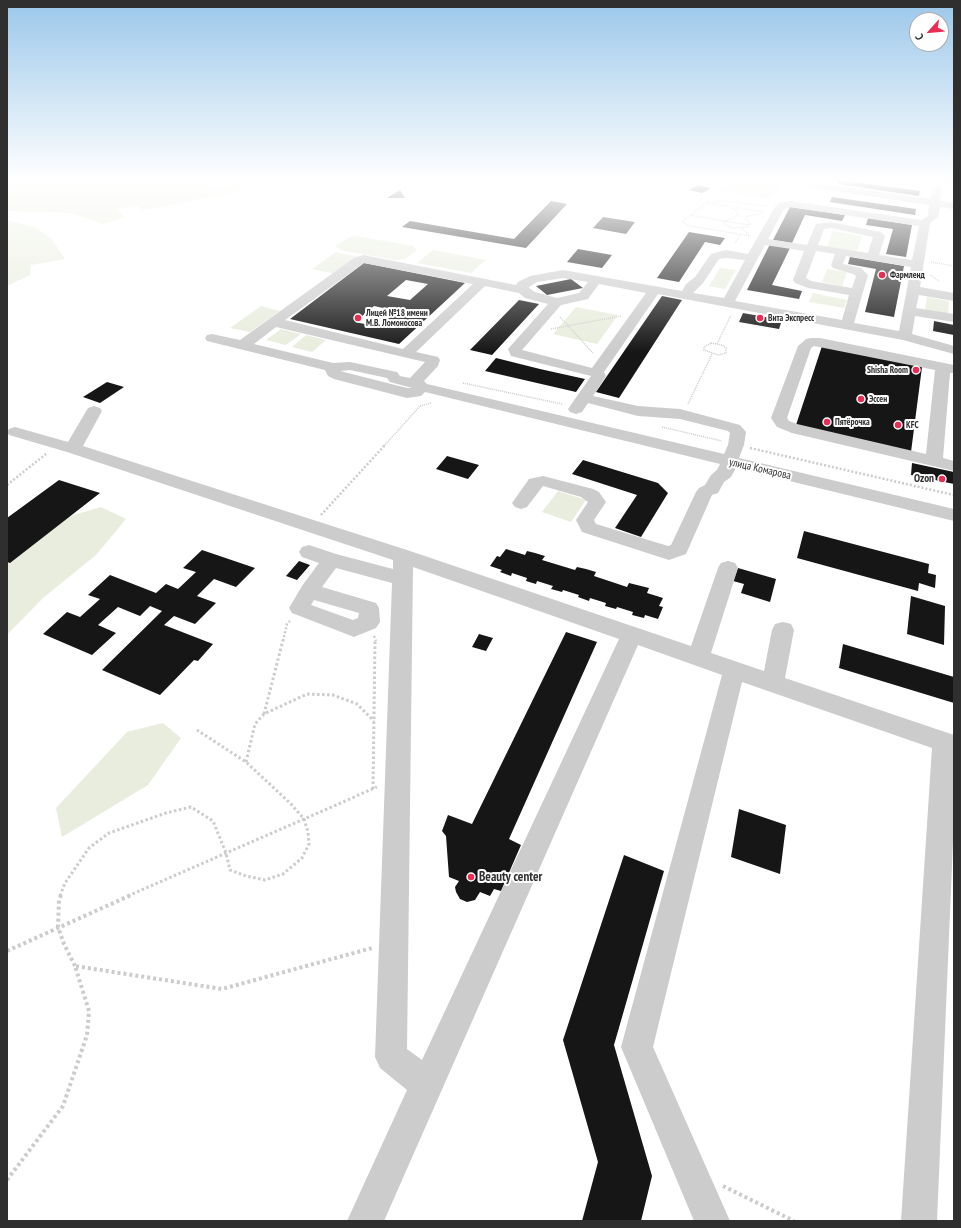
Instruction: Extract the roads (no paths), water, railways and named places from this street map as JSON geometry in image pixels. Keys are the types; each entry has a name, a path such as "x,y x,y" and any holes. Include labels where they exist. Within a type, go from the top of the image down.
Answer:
{"street":[{"path":"733,303 752,258 754,238"},
{"path":"761,238 811,248 918,264"},
{"path":"816,238 799,280 808,284 857,293"},
{"path":"873,257 878,238"},
{"path":"905,336 918,264 925,238"},
{"path":"842,252 837,265 857,271 862,275 847,325"},
{"path":"686,294 690,287 699,280 715,256 726,254 752,258"},
{"path":"243,345 358,261 363,259 523,290 554,305"},
{"path":"523,290 522,285 530,280 555,274 565,274 592,285 650,296"},
{"path":"407,353 482,282"},
{"path":"592,285 580,297 554,305 515,349 515,352 518,354 599,368"},
{"path":"567,422 599,376 599,368 650,296 663,290 905,336 954,350"},
{"path":"913,290 954,297"},
{"path":"910,310 954,318"},
{"path":"212,338 334,368 333,373 339,376 407,393 416,393 418,386 434,362 428,358 274,322"},
{"path":"934,461 938,420 947,403 948,375 820,342 811,342 805,346 779,418 783,424 792,428 954,466"},
{"name":"улица Комарова","path":"418,386 954,516"},
{"path":"521,503 535,483 543,480 587,493 593,496 596,502 585,520 589,528 663,552 674,552 679,549 705,492 712,490 717,478 726,473 731,462 738,432 736,429 682,415 638,411 580,402"},
{"path":"704,420 711,405"},
{"path":"66,446 94,411"},
{"path":"938,420 954,424"},
{"path":"15,432 66,446 311,526 403,567 631,636 773,682 950,744 919,1221"},
{"path":"936,439 954,443"},
{"path":"309,552 331,560 403,567"},
{"path":"331,560 304,599 369,608 369,622"},
{"path":"403,567 390,1057 427,1084"},
{"path":"698,658 728,568"},
{"path":"773,682 783,630"},
{"path":"365,1221 631,636"},
{"path":"712,1221 637,1047 734,670"}],"place":[{"name":"Фармленд","path":"882,275"},
{"name":"Лицей №18 имени М.В. Ломоносова","path":"358,318"},
{"name":"Вита Экспресс","path":"760,318"},
{"name":"Shisha Room","path":"916,370"},
{"name":"Эссен","path":"861,399"},
{"name":"Пятёрочка","path":"827,422"},
{"name":"KFC","path":"898,425"},
{"name":"Ozon","path":"942,479"},
{"name":"Beauty center","path":"471,877"}]}
